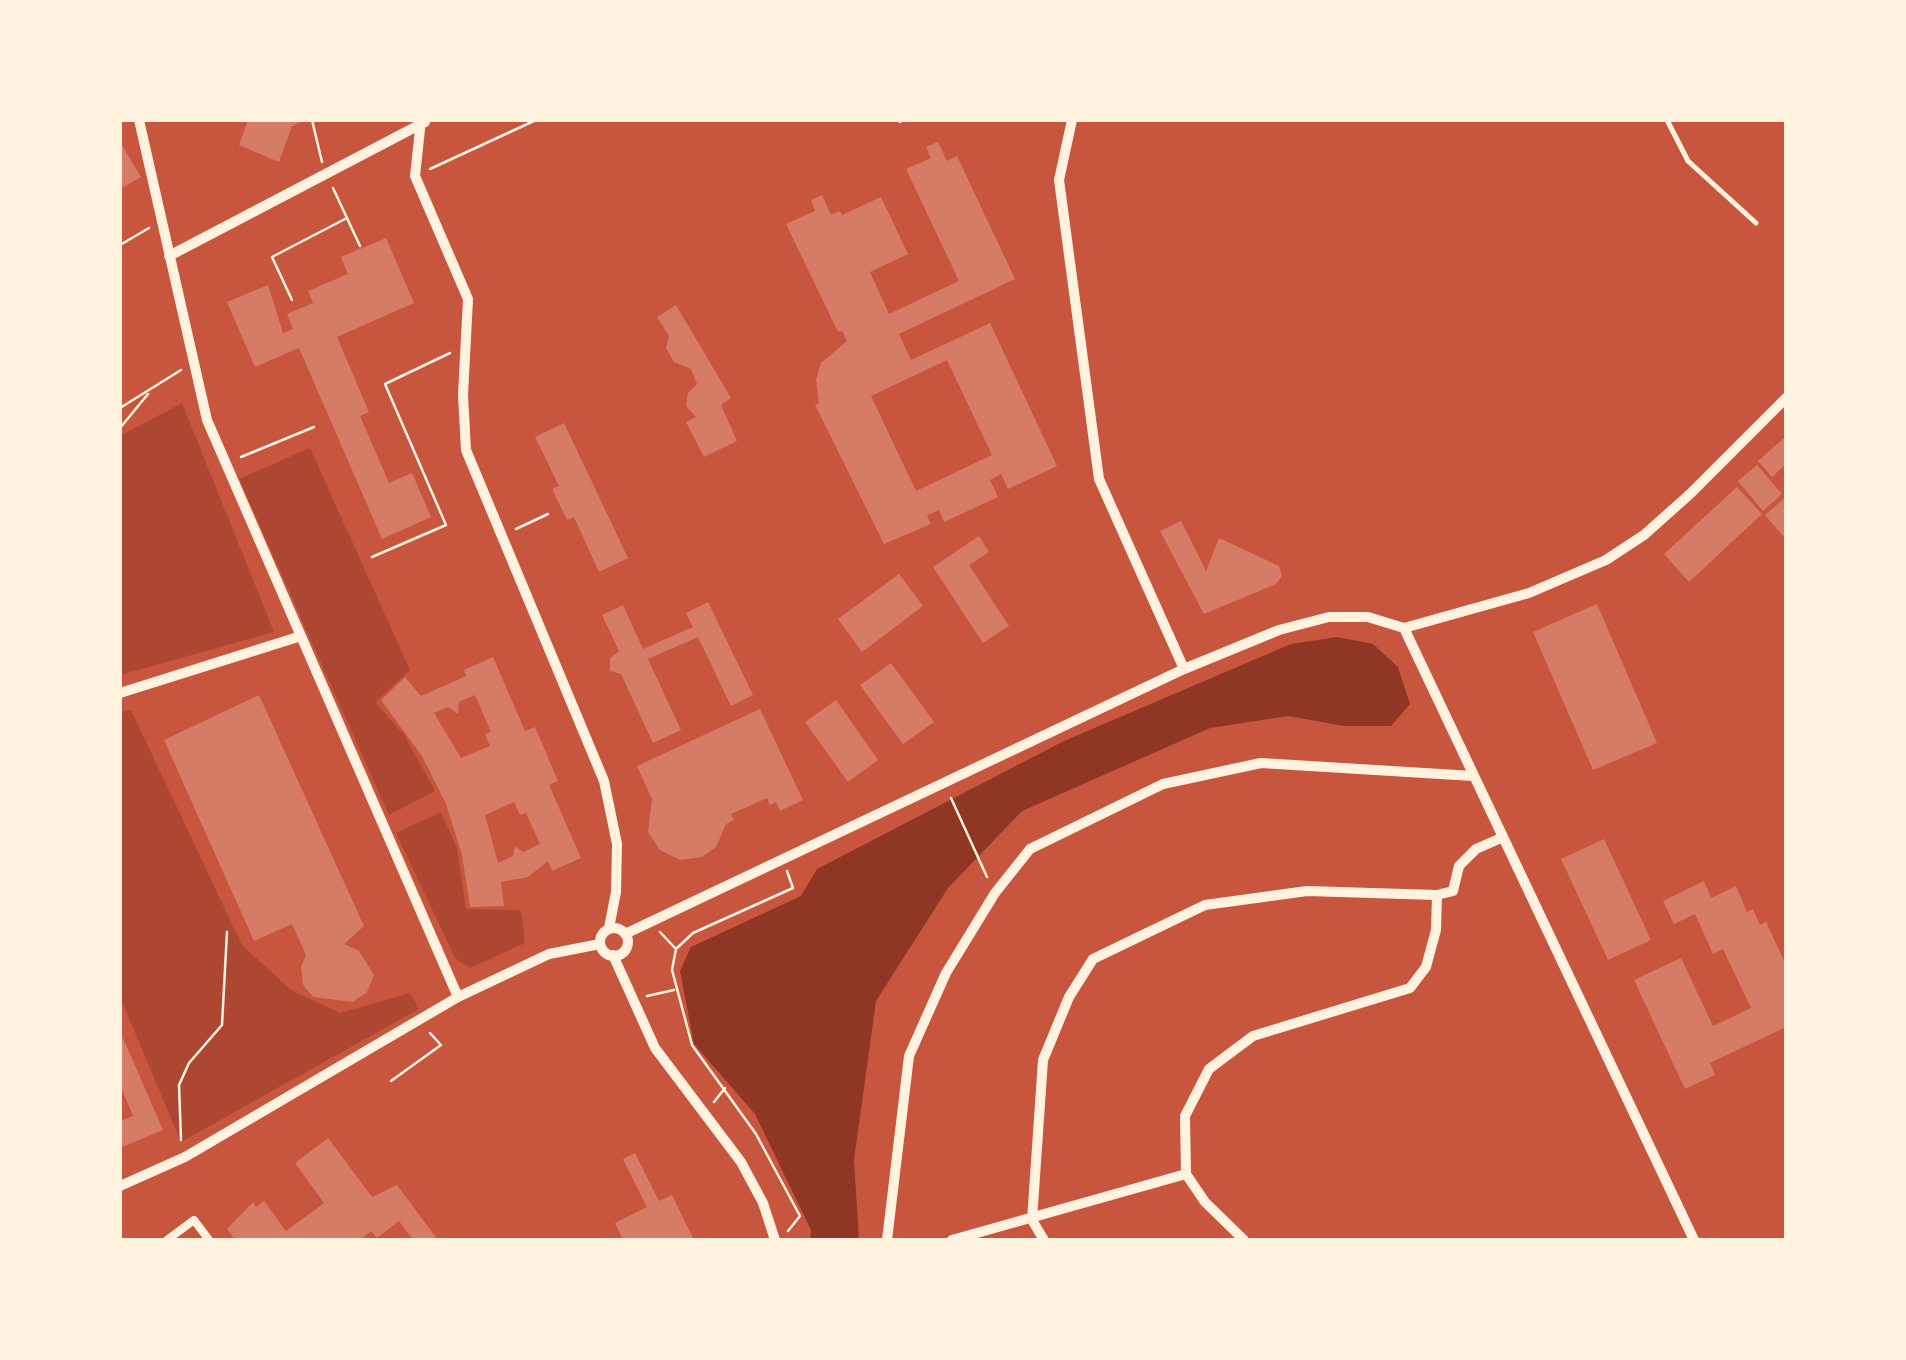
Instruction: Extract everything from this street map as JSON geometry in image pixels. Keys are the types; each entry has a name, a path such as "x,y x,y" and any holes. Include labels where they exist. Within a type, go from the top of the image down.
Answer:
{"street":[{"path":"139,120 191,364 226,463 298,637 458,997"},
{"path":"1072,120 1059,180 1100,478 1184,669"},
{"path":"169,256 328,176 425,121"},
{"path":"120,1186 184,1157 458,997 548,954 600,944 609,928 616,892 618,844 604,781 466,450 468,299 415,176 425,121"},
{"path":"609,928 625,934 1184,669 1278,630 1329,617 1368,617 1404,628 1528,593 1606,560 1690,494 1786,398"},
{"path":"1404,628 1694,1240"},
{"path":"120,693 298,637"},
{"path":"886,1240 909,1056 946,973 995,893 1030,850 1163,784 1262,763 1473,776"},
{"path":"1044,1240 1032,1220 1043,1060 1069,997 1094,960 1205,905 1307,891 1436,895 1453,891 1460,866 1476,849 1502,838"},
{"path":"1244,1240 1204,1202 1186,1174 1185,1116 1209,1070 1253,1036 1410,988 1426,967 1436,930 1436,895"},
{"path":"613,956 625,950 625,934"},
{"path":"600,944 613,956 655,1048 740,1162 778,1240"},
{"path":"952,1240 977,1237 1186,1174"},
{"path":"168,1240 194,1220 209,1240"}],"lane":[{"path":"1667,120 1688,161 1756,223"}],"path":[{"path":"312,120 317,150 360,246"},
{"path":"415,176 536,120"},
{"path":"292,300 272,257 346,218"},
{"path":"120,245 149,228 162,226"},
{"path":"372,558 446,524 385,384 465,346"},
{"path":"120,408 191,364"},
{"path":"120,428 152,388"},
{"path":"226,463 314,427"},
{"path":"514,530 548,514"},
{"path":"944,783 995,893"},
{"path":"778,1240 800,1216 726,1087 692,1045 675,989 676,949 693,933 793,888"},
{"path":"650,922 676,949"},
{"path":"184,1157 178,1124 180,1085 188,1062 222,1025 227,932"},
{"path":"634,1000 675,989"},
{"path":"391,1081 442,1045 418,1021"},
{"path":"704,1114 726,1087"}],"shaded area":[{"path":"182,403 274,632 120,675 120,436"},
{"path":"310,448 410,670 375,702 405,736 435,791 389,815 239,479"},
{"path":"1337,637 1373,644 1398,667 1410,704 1391,726 1344,726 1288,716 1210,728 1022,811 948,888 876,1001 854,1160 859,1240 810,1240 811,1230 755,1114 694,1044 680,971 691,947 801,896 817,869 1064,741 1291,644"},
{"path":"131,710 242,945 291,990 340,1013 410,993 419,1009 181,1142 120,997 120,712"},
{"path":"441,812 457,848 466,909 519,910 522,915 525,943 470,968 455,958 396,833"}],"building":[{"path":"248,120 305,120 292,126 279,162 239,145"},
{"path":"120,142 141,177 120,189"},
{"path":"938,142 947,161 957,156 1015,279 899,334 911,360 990,323 1057,466 1008,489 1001,474 990,480 998,497 944,522 939,510 927,515 931,524 884,544 815,405 819,403 816,380 821,363 847,341 842,331 838,332 786,224 815,211 811,200 822,195 831,215 840,211 842,215 881,197 908,254 870,272 889,314 959,281 906,169 931,158 926,147","holes":["947,360 992,455 916,491 871,396"]},
{"path":"386,238 414,303 337,337 369,412 360,416 389,483 412,473 431,517 382,539 299,348 255,367 227,302 268,285 283,333 293,329 287,314 313,303 308,291 348,274 341,257"},
{"path":"676,305 731,398 721,405 737,441 704,457 686,422 696,417 686,406 688,393 697,384 691,369 674,362 666,348 669,336 657,317"},
{"path":"564,423 628,558 599,572 574,517 567,520 552,489 559,486 535,437"},
{"path":"1786,436 1786,464 1772,477 1758,461"},
{"path":"1757,465 1782,494 1763,511 1738,481"},
{"path":"1737,487 1762,514 1689,582 1664,554"},
{"path":"1786,497 1786,534 1783,536 1765,515"},
{"path":"1181,521 1206,571 1219,538 1279,566 1282,576 1276,584 1204,614 1160,531"},
{"path":"979,536 989,552 969,565 1009,626 983,643 933,567"},
{"path":"899,574 923,606 862,652 838,619"},
{"path":"708,602 753,695 731,706 698,637 648,659 681,730 653,743 621,674 610,671 610,658 619,651 602,615 623,605 643,649 693,627 686,613"},
{"path":"1597,604 1657,743 1593,770 1533,632"},
{"path":"493,657 525,731 535,727 558,781 549,785 581,858 552,871 548,861 528,877 501,882 504,906 470,907 462,855 446,804 422,756 381,700 405,677 421,696 466,676 464,670","holes":["475,695 491,732 485,734 490,746 461,758 434,713 448,707 458,714 459,702","514,802 520,815 526,813 540,844 523,852 515,846 513,856 498,863 485,815"]},
{"path":"891,663 934,722 903,744 860,685"},
{"path":"259,695 364,926 344,944 359,951 374,975 367,992 353,1002 313,997 303,985 301,967 306,955 292,924 254,941 164,740"},
{"path":"836,700 878,760 848,782 805,722"},
{"path":"760,709 803,800 780,811 776,802 770,805 767,798 731,814 734,820 726,824 716,847 702,857 680,860 660,850 648,832 652,799 637,766"},
{"path":"1604,839 1651,940 1608,960 1561,859"},
{"path":"1704,881 1711,898 1736,886 1747,912 1753,909 1760,925 1766,922 1786,965 1786,1027 1710,1063 1715,1075 1685,1089 1634,980 1681,958 1713,1026 1751,1008 1723,949 1713,954 1695,914 1674,924 1663,901"},
{"path":"120,1031 163,1130 120,1148 120,1121 133,1116 120,1085"},
{"path":"328,1138 372,1197 397,1185 438,1240 413,1240 399,1221 377,1238 371,1231 360,1240 235,1240 227,1229 253,1202 256,1207 264,1201 286,1231 324,1203 295,1163"},
{"path":"635,1153 659,1201 672,1195 694,1240 623,1240 615,1223 647,1207 623,1159"}]}
